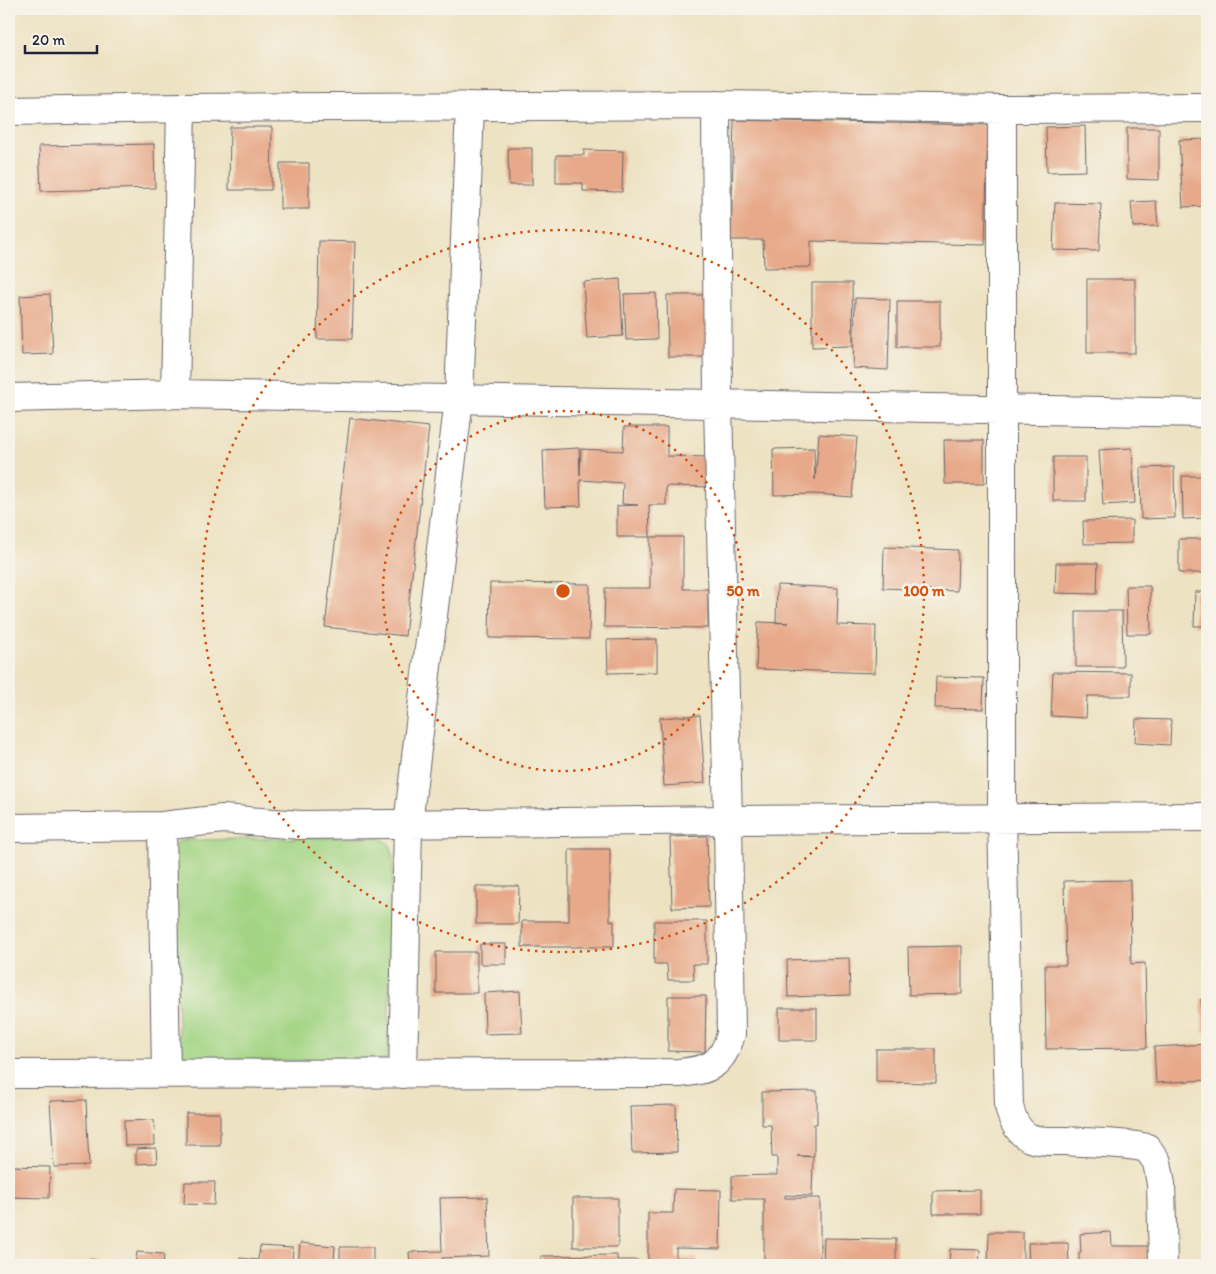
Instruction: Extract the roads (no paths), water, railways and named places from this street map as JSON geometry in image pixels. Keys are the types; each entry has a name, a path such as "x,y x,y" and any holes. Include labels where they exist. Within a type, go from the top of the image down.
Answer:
{"street":[{"path":"9,1074 679,1073 700,1071 716,1063 727,1047 731,1034 718,404 716,105"},
{"path":"9,111 181,108 716,105 1002,110 1207,108"},
{"path":"403,1074 408,824 459,399 470,106"},
{"path":"175,394 181,108"},
{"path":"1002,110 1002,818 1009,1106 1012,1119 1018,1129 1030,1138 1130,1145 1147,1148 1157,1162 1161,1184 1163,1265"},
{"path":"9,398 175,394 1207,413"},
{"path":"9,828 162,826 223,819 301,825 1207,817"},
{"path":"162,826 166,1074"}]}
